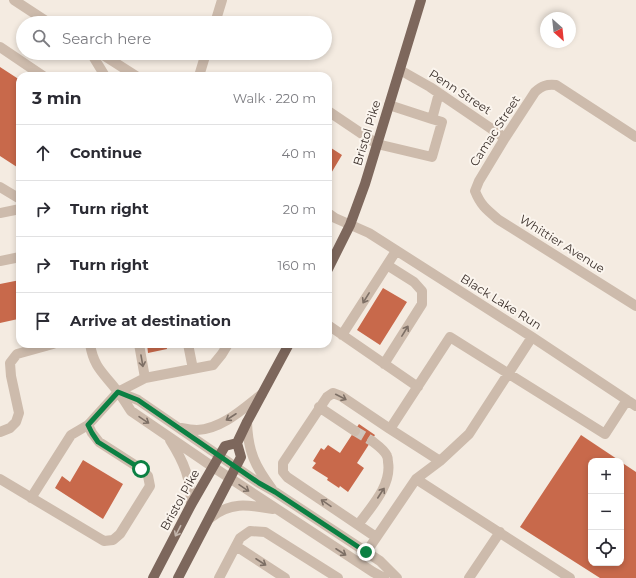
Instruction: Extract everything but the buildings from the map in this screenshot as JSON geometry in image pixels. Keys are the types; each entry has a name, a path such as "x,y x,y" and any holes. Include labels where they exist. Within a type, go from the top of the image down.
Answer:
{"main road":[{"name":"Bristol Pike","path":"332,261 350,225 365,184 422,0"},
{"path":"178,578 241,457 237,443 287,348"},
{"name":"Bristol Pike","path":"153,578 191,505 225,446 237,443"}],"street":[{"path":"14,0 38,16"},
{"path":"217,16 222,0"},
{"path":"0,47 16,58"},
{"path":"19,60 37,72"},
{"path":"95,60 103,72"},
{"path":"111,60 130,72"},
{"path":"200,72 204,60"},
{"name":"Penn Street","path":"400,70 439,93 506,138"},
{"name":"Camac Street","path":"479,200 475,191 479,181 540,88 550,84 556,85 636,137"},
{"path":"432,119 439,93"},
{"path":"332,113 377,144 432,157 442,122 389,105"},
{"path":"0,187 16,197"},
{"name":"Whittier Avenue","path":"479,200 484,207 499,220 636,306"},
{"path":"0,213 16,209"},
{"name":"Black Lake Run","path":"332,216 369,233 632,403"},
{"path":"342,335 396,251"},
{"path":"0,261 16,258"},
{"path":"384,364 422,304 422,291 414,282 387,264"},
{"path":"332,328 418,387"},
{"path":"390,429 450,337 605,434 632,403"},
{"path":"359,563 416,479 440,461 469,434 532,337"},
{"path":"0,432 10,428 16,422 19,413 11,376 10,363 17,354 39,348"},
{"path":"91,348 97,365 131,411 229,478 384,578"},
{"path":"140,348 145,378"},
{"path":"189,348 193,369"},
{"path":"31,498 71,435 88,425 118,392 145,378 213,365 226,348"},
{"path":"118,392 138,400 259,483 380,561 397,578"},
{"path":"376,537 287,477 283,472 283,463 327,397 333,393 341,396 440,461"},
{"path":"176,426 196,430 212,427 229,418 262,394"},
{"path":"319,407 355,431"},
{"path":"247,422 247,436 251,453 258,468 275,492"},
{"path":"0,479 104,541 113,540 120,534 150,486 148,476 141,469 98,442 88,425"},
{"path":"168,437 178,452 186,470 191,492 191,505"},
{"path":"358,525 383,489 388,479 389,467 387,456 382,448 372,441"},
{"path":"416,479 570,578"},
{"path":"210,518 216,513 238,505 277,509"},
{"path":"219,578 240,538 250,531 265,532 338,578"},
{"path":"469,578 500,532"},
{"path":"236,546 285,578"}],"tunnel":[{"path":"355,431 372,441"}],"route":[{"path":"141,469 98,442 88,425 118,392 138,400 259,483 366,552"}]}
